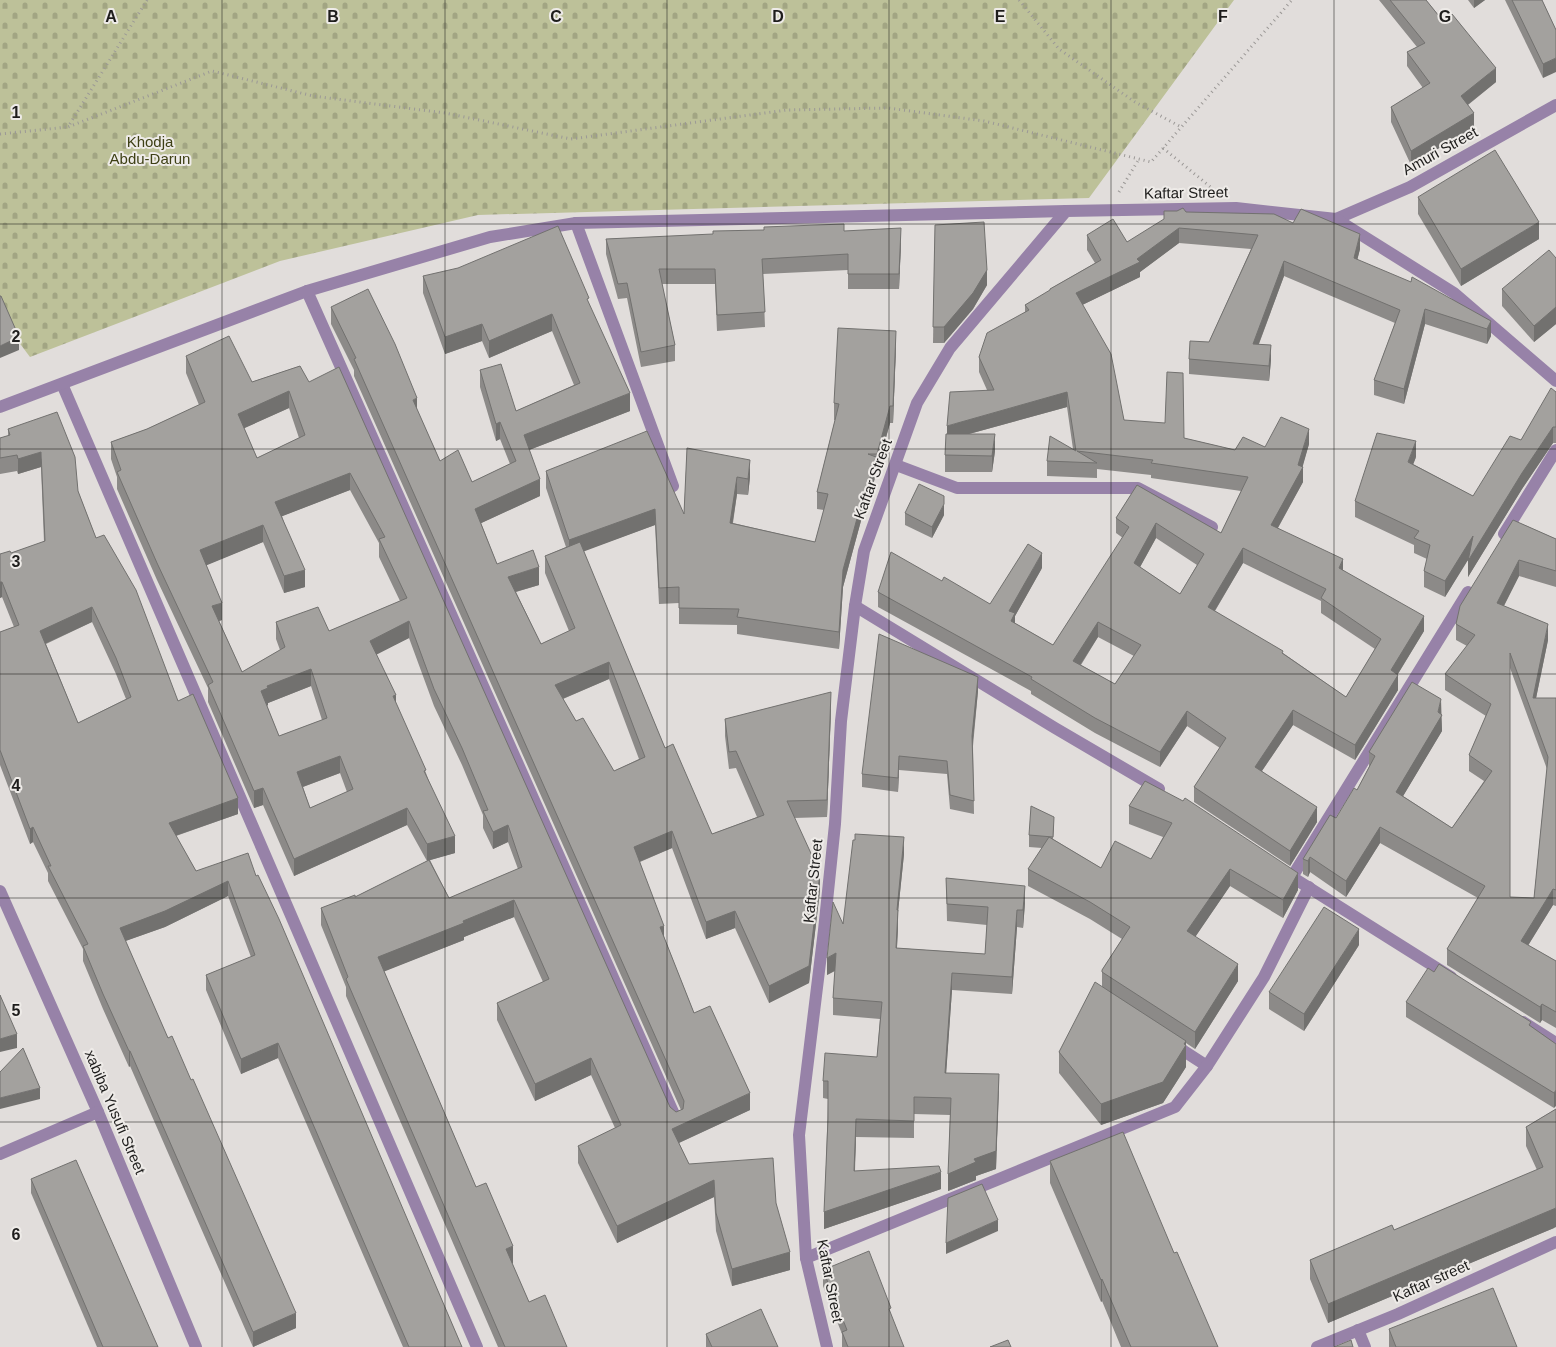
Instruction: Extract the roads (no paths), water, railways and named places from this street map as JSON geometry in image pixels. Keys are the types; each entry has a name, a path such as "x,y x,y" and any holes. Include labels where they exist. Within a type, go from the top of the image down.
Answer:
{"street":[{"name":"Amuri Street","path":"1336,219 1410,187 1556,105"},
{"name":"Kaftar Street","path":"827,1347 806,1258 799,1136 824,930 835,824 841,721 855,606 864,550 918,404 950,348 1066,212 1236,208 1336,219 1454,293 1556,381"},
{"path":"0,407 307,291 490,237 576,223 1066,212"},
{"path":"576,223 673,486"},
{"path":"307,291 677,1121"},
{"path":"62,384 477,1347"},
{"path":"1499,542 1556,450"},
{"path":"896,465 957,488 1138,488 1212,527"},
{"path":"1292,877 1473,584"},
{"path":"855,606 1166,793"},
{"path":"1276,866 1466,986"},
{"path":"806,1258 1175,1108 1206,1066 1264,978 1309,887"},
{"name":"xabiba Yusufi Street","path":"0,891 98,1112 196,1347"},
{"path":"1515,1017 1556,1043"},
{"path":"1165,1040 1206,1066"},
{"path":"0,1154 98,1112"},
{"name":"Kaftar street","path":"1318,1347 1398,1314 1556,1242"},
{"path":"1358,1330 1365,1347"}],"park label":[{"name":"Khodja Abdu-Darun","path":"150,150"}]}
